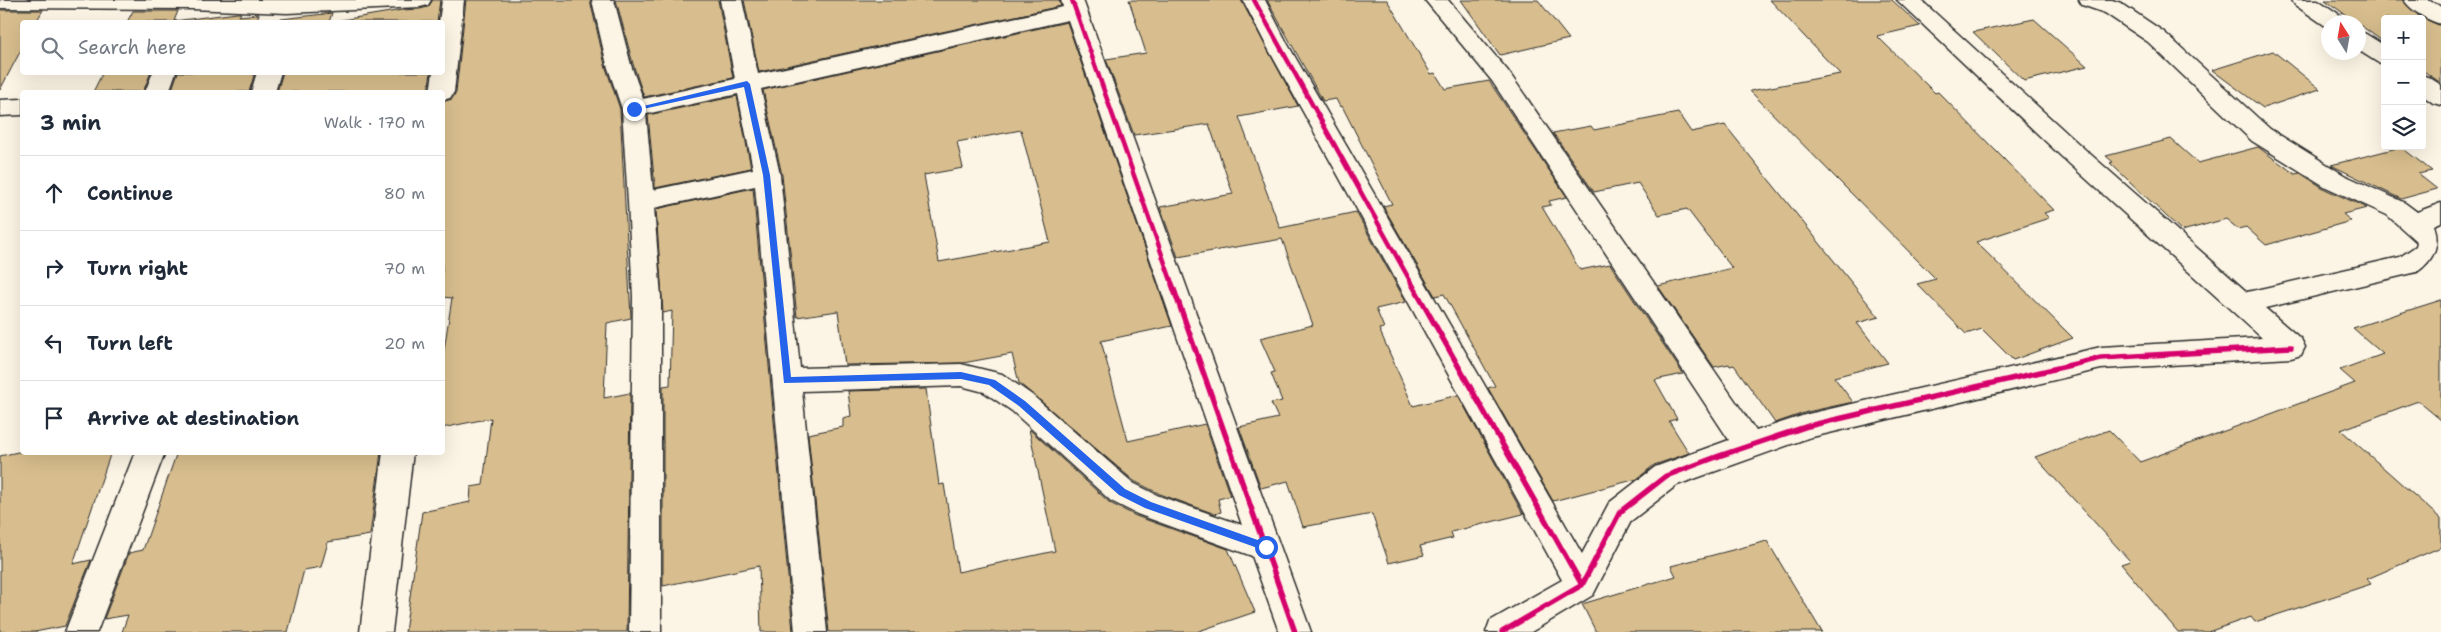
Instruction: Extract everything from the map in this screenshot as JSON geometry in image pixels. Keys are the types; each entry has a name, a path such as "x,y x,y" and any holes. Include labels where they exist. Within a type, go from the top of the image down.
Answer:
{"street":[{"path":"0,1 189,8 285,14 420,0"},
{"path":"445,67 453,0"},
{"path":"603,0 619,65 634,109 641,202 647,297 645,632"},
{"path":"731,0 767,175 810,632"},
{"path":"1254,0 1276,43 1582,585"},
{"path":"1436,0 1500,76 1749,446"},
{"path":"1502,632 1582,585 1620,512 1666,476 1749,446 1808,426 2101,358 2291,347 2071,151 1908,0"},
{"path":"2090,0 2113,8 2150,32 2261,134 2310,166 2358,192 2396,209 2427,234 2430,242 2428,251 2408,265 2242,302"},
{"path":"2303,0 2325,15"},
{"path":"2415,0 2441,17"},
{"path":"634,109 1074,6 1296,632"},
{"path":"2366,44 2381,54"},
{"path":"158,90 164,75"},
{"path":"264,90 268,75"},
{"path":"442,90 444,75"},
{"path":"2426,86 2441,96"},
{"path":"0,108 20,107"},
{"path":"641,202 767,175"},
{"path":"2414,223 2441,212"},
{"path":"787,380 961,375 992,382 1022,403 1122,492 1148,505 1266,547"},
{"path":"81,632 149,455"},
{"path":"376,632 398,455"}],"building":[{"path":"433,0 440,0 437,20 342,20 402,10 428,7"},
{"path":"466,0 590,0 605,65 620,109 631,318 607,323 604,398 630,393 627,632 405,632 422,512 470,502 471,487 483,485 491,418 445,427 445,344 452,298 445,297 445,101 452,99 456,92"},
{"path":"616,0 718,0 733,78 644,97"},
{"path":"744,0 1059,0 1061,6 759,72"},
{"path":"1129,0 1241,0 1298,106 1239,117 1280,228 1356,212 1406,302 1376,309 1384,328 1379,329 1413,406 1458,395 1523,514 1451,532 1453,538 1420,546 1424,555 1389,563 1372,514 1303,527 1288,481 1261,488 1239,427 1278,418 1271,403 1282,401 1271,373 1275,372 1260,338 1313,325 1282,239 1178,257 1160,207 1233,194 1209,124 1134,135 1106,59 1146,53"},
{"path":"1267,0 1387,0 1431,74 1435,73 1445,89 1489,81 1567,197 1549,201 1551,205 1542,207 1580,270 1610,264 1683,374 1655,380 1677,419 1669,421 1689,453 1654,465 1637,479 1553,501 1488,388 1495,386 1444,294 1435,296 1383,206 1392,204 1342,106 1340,107 1336,99 1323,101"},
{"path":"1461,0 1538,0 1569,39 1500,55"},
{"path":"1770,0 1892,0 1920,26 1877,36 1935,93 1938,92 2054,210 2044,213 2049,218 1976,242 2073,338 2013,360 1982,329 1966,334 1917,284 1936,279 1750,91 1840,74"},
{"path":"2325,0 2402,0 2418,15 2381,15 2381,40 2366,29 2366,15 2346,15"},
{"path":"0,10 43,10 37,20 20,20 20,52 0,90"},
{"path":"133,11 178,11 174,20 128,20"},
{"path":"237,13 241,13 239,16 259,14 257,20 182,20"},
{"path":"332,13 330,20 273,20"},
{"path":"2034,19 2087,66 2024,81 1973,32"},
{"path":"2426,20 2441,26 2441,83 2426,73"},
{"path":"1067,22 1172,326 1101,341 1128,441 1205,424 1230,496 1218,499 1221,512 1215,514 1160,494 1134,481 1019,383 1012,354 963,363 845,365 838,311 797,317 782,175 763,90","holes":["1021,130 1050,242 939,262 924,175 963,168 957,142"]},
{"path":"2273,51 2320,89 2263,108 2212,70"},
{"path":"102,75 150,75 144,90 94,90"},
{"path":"177,75 254,75 250,90 172,90"},
{"path":"282,75 431,75 428,90 278,90"},
{"path":"737,96 751,168 655,188 648,115"},
{"path":"1678,113 1691,132 1725,125 1879,317 1857,323 1888,363 1834,377 1853,402 1807,412 1775,423 1734,365 1714,367 1658,286 1732,268 1687,209 1659,215 1638,183 1594,192 1553,133 1591,126 1594,130"},
{"path":"2171,139 2198,163 2258,147 2295,174 2300,173 2325,189 2367,208 2343,214 2351,221 2266,245 2246,227 2238,229 2226,219 2182,231 2110,163 2113,162 2106,156"},
{"path":"2389,150 2405,150 2432,171 2418,174 2437,189 2401,199 2331,165"},
{"path":"753,188 793,632 761,632 759,566 663,586 663,386 670,385 672,311 663,313 656,209"},
{"path":"2441,300 2441,420 2418,401 2341,430 2441,519 2441,547 2367,579 2371,584 2255,622 2251,617 2208,632 2178,632 2121,564 2130,561 2035,457 2109,430 2140,462 2355,383 2340,370 2383,354 2353,328"},
{"path":"926,389 939,485 944,484 958,572 1055,551 1029,429 1110,503 1136,516 1228,549 1255,612 1196,632 829,632 808,434 843,427 843,418 851,416 848,391"},
{"path":"18,452 20,452 20,455 110,455 73,564 91,560 65,626 35,632 0,632 0,456"},
{"path":"176,455 381,455 370,535 328,542 321,567 304,570 288,632 122,632 128,615 104,619 129,553 143,550"},
{"path":"1767,541 1822,632 1596,632 1582,604 1676,576 1671,566"}],"cycle path":[{"path":"1072,0 1295,632"},
{"path":"1254,0 1276,43 1582,585"},
{"path":"1502,632 1582,585 1620,512 1666,476 1719,456 1808,426 2101,358 2291,347"}],"route":[{"path":"634,109 747,84 767,175 787,380 961,375 992,382 1022,403 1122,492 1148,505 1266,547"}]}
